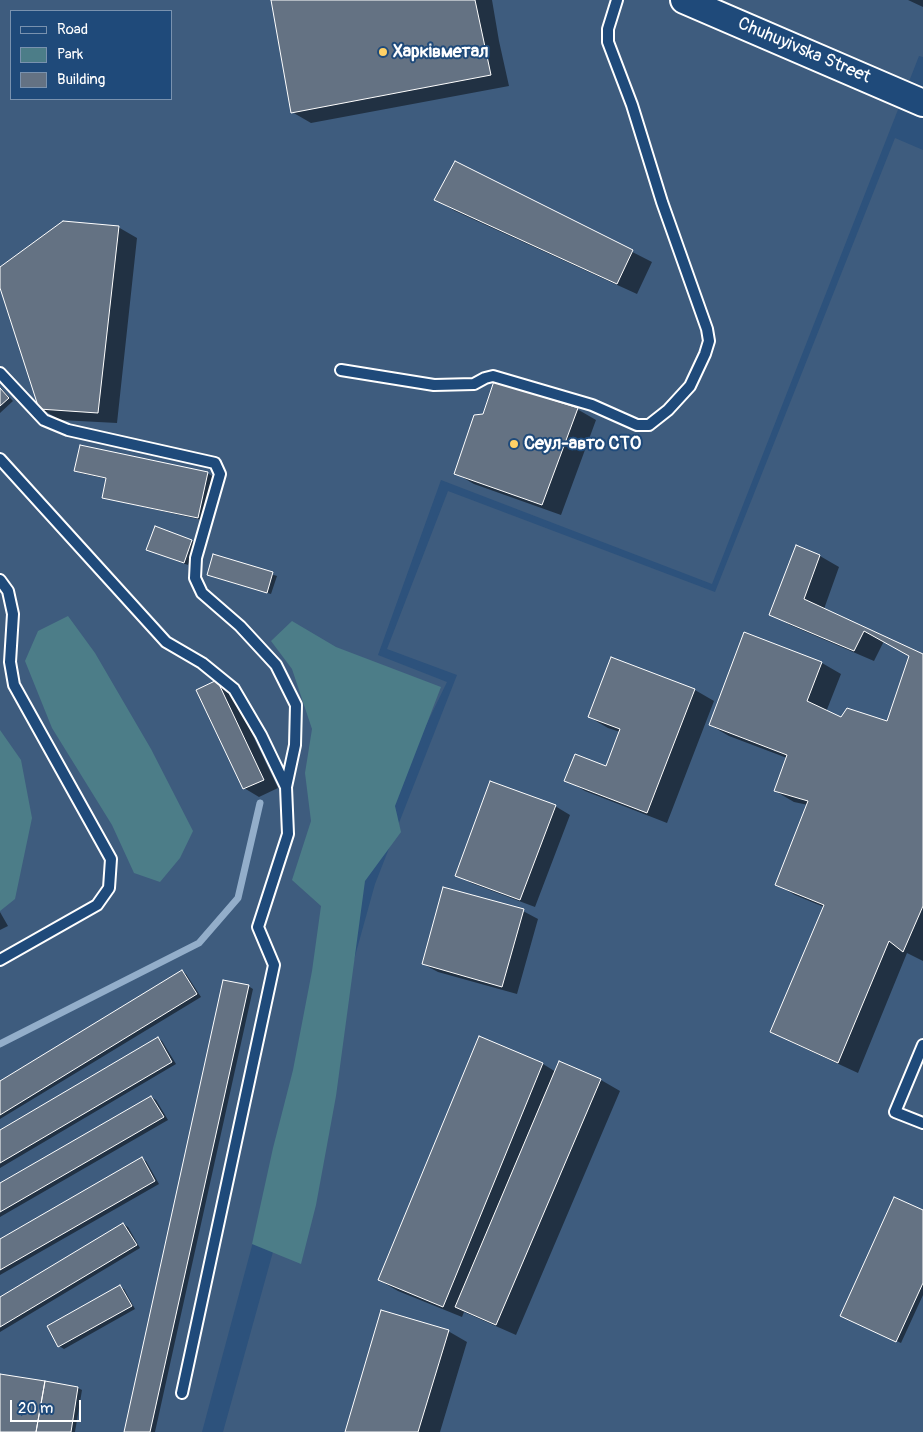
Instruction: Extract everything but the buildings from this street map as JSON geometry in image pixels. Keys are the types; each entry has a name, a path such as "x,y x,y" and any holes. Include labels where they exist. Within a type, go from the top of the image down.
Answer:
{"street":[{"name":"Chuhuyivska Street","path":"684,0 923,103"}],"lane":[{"path":"341,370 434,385 474,384 493,376 592,405 637,425 649,425 668,410 690,386 709,341 707,329 662,202 632,105 608,42 608,29 617,0"},
{"path":"0,374 44,420 68,430 215,463 220,474 196,558 196,578 202,593 240,626 276,666 296,705 295,745 286,787 288,834 258,927 274,964 182,1393"},
{"path":"0,459 166,642 202,662 234,689 261,735 286,787"},
{"path":"0,580 8,590 13,614 10,662 14,686 111,859 109,888 97,905 0,960"},
{"path":"923,1045 895,1112 923,1123"}],"shaded area":[{"path":"0,0 923,0 923,57 919,56 712,584 441,480 378,655 447,682 349,884 202,1432 0,1432"},
{"path":"895,138 923,150 923,1432 223,1432 375,884 457,675 387,649 448,491 715,592"}],"green space":[{"path":"68,616 95,653 151,749 193,831 180,858 160,882 134,873 112,825 52,728 25,661 38,631"},
{"path":"292,621 336,647 441,687 395,806 401,832 365,881 336,1096 316,1205 301,1264 252,1244 273,1148 293,1070 312,971 321,906 292,880 311,821 305,773 312,729 292,669 271,641"},
{"path":"0,730 21,760 32,818 15,899 0,911"}],"waterway":[{"path":"0,1044 199,943 238,898 260,803"}],"place":[{"name":"Харківметал","path":"383,52"},
{"name":"Сеул-авто СТО","path":"514,444"}]}
